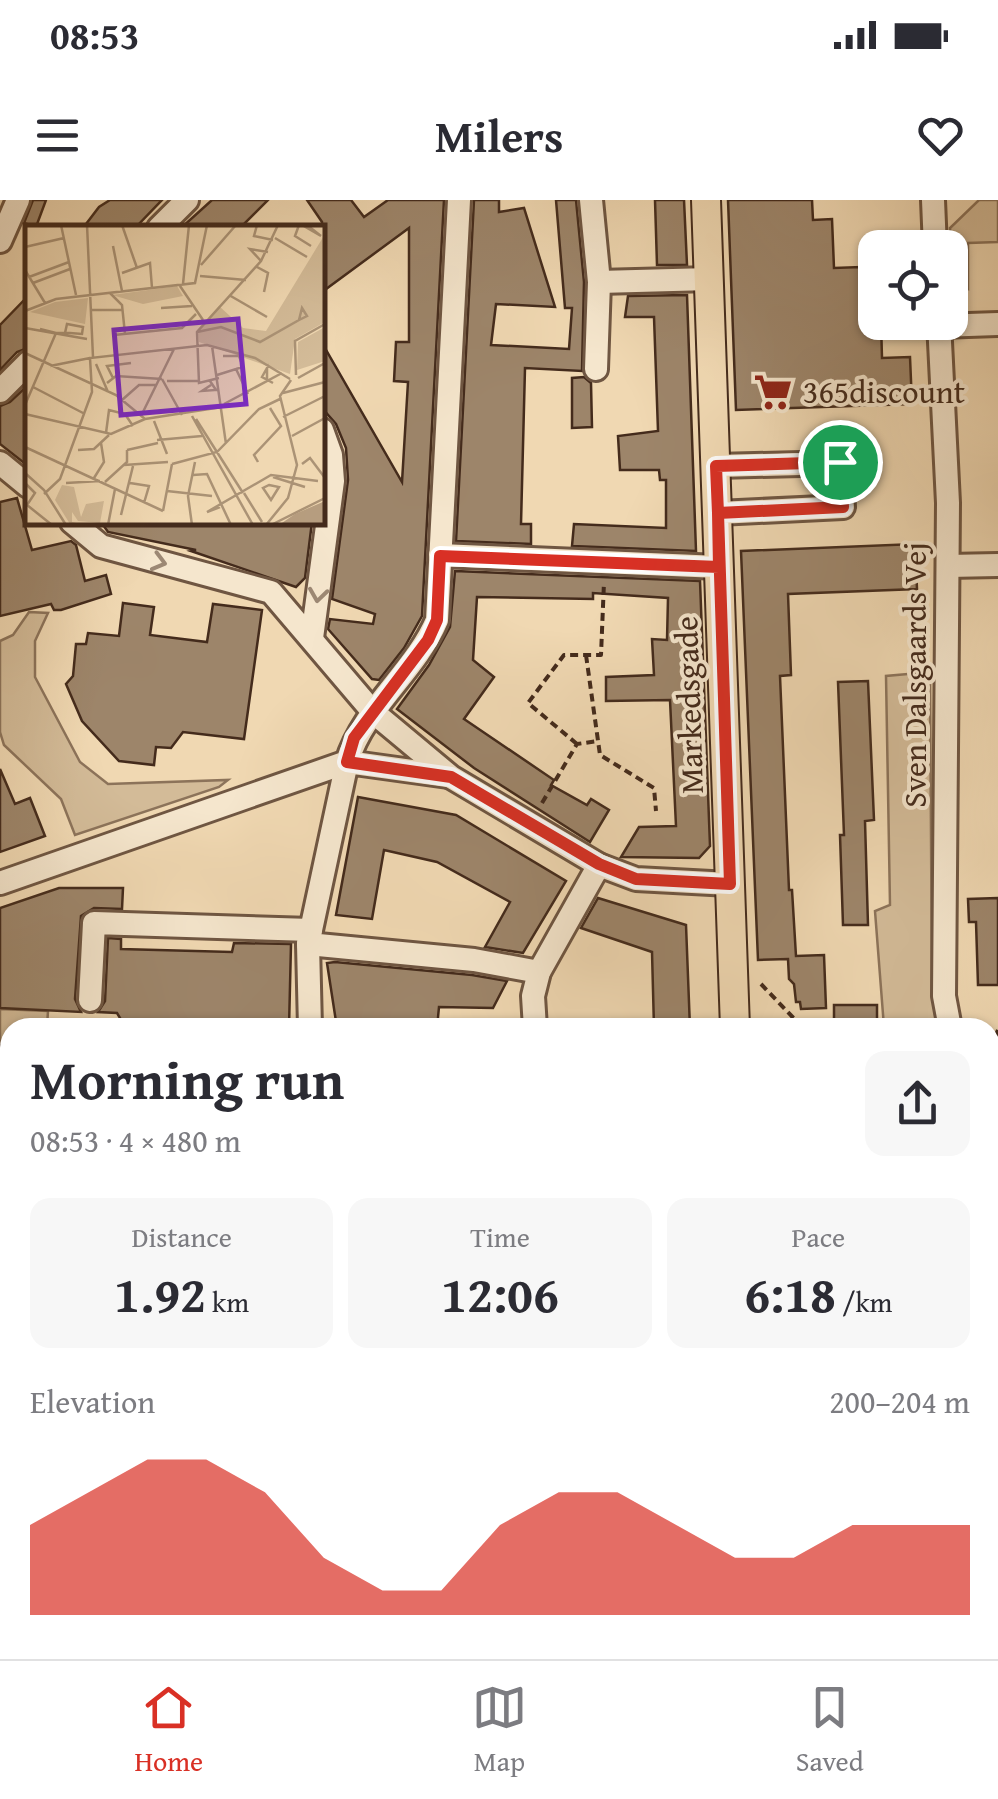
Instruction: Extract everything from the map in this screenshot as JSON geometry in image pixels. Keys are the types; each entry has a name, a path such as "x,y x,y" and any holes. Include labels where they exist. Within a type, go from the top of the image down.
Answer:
{"main road":[{"name":"Markedsgade","path":"706,200 734,1018"}],"street":[{"path":"0,241 18,200"},
{"path":"168,224 186,200"},
{"path":"310,1018 310,937 354,738 428,640 437,620 458,200"},
{"path":"592,200 599,282 596,369"},
{"path":"933,200 935,230"},
{"path":"599,282 710,280"},
{"path":"968,324 998,324"},
{"name":"Sven Dalsgaards Vej","path":"940,340 948,566 944,996 948,1018"},
{"path":"0,391 25,366"},
{"path":"312,638 333,481 325,438"},
{"path":"716,466 840,462 843,507 718,513"},
{"path":"0,463 25,484"},
{"path":"76,525 102,546 271,592 373,712 451,777 599,864 636,879 730,884"},
{"path":"440,556 719,567"},
{"path":"948,566 998,565"},
{"path":"0,883 347,762 451,777"},
{"path":"534,1018 532,996 539,972 599,864"},
{"path":"90,1000 94,923 310,937 539,972"}],"path":[{"path":"598,741 577,744 528,702 564,655 601,655 605,562"},
{"path":"586,655 600,756 654,788 656,812"},
{"path":"530,824 577,744"},
{"path":"733,975 758,981 793,1018"}],"shaded area":[{"path":"979,200 998,200 998,242 968,243 968,230 950,228"},
{"path":"29,612 48,613 35,641 35,677 80,762 108,784 228,780 219,787 75,835 61,799 4,745 0,732 0,641 13,635"},
{"path":"930,672 932,994 936,1018 883,1018 875,911 890,905 886,676"},
{"path":"0,1009 48,1011 48,1018 0,1018"}],"building":[{"path":"33,200 46,200 37,225 24,223"},
{"path":"110,200 162,200 138,225 85,225"},
{"path":"212,200 268,200 243,225 184,225"},
{"path":"307,200 351,200 364,217 388,200 444,200 422,616 379,680 372,679 328,629 330,619 373,624 375,614 332,599 348,480 346,448 336,424 325,411 325,348 402,482 408,382 394,381 396,342 409,342 409,228 325,290 322,222"},
{"path":"474,200 499,200 499,212 524,208 555,307 496,304 491,345 569,349 572,308 565,308 556,200 576,200 584,282 582,371 525,368 521,524 531,524 531,544 456,541"},
{"path":"655,200 684,200 687,265 657,265"},
{"path":"728,200 812,200 813,220 832,219 834,268 858,267 858,340 882,340 882,358 910,357 912,404 736,410"},
{"path":"687,295 696,551 572,546 574,524 666,528 666,480 660,480 659,470 620,470 618,436 658,431 654,317 625,317 628,296"},
{"path":"25,299 25,349 0,370 0,325"},
{"path":"584,377 591,383 592,427 572,428 572,378"},
{"path":"25,388 25,464 0,444 0,406"},
{"path":"17,498 32,550 71,541 76,545 85,581 106,575 111,594 61,610 54,610 51,604 0,616 0,502"},
{"path":"103,525 312,525 305,578 296,587 191,551 196,550 108,532"},
{"path":"915,544 917,589 788,594 791,675 780,676 789,890 796,956 824,955 826,1008 801,1009 789,979 788,959 758,960 741,551"},
{"path":"455,571 700,581 710,846 699,858 621,857 639,827 676,826 670,700 606,701 606,677 654,675 652,639 667,640 668,598 593,593 593,599 477,597 473,660 494,677 464,719 554,780 551,785 587,805 591,799 609,810 590,842 474,768 397,709 450,627"},
{"path":"123,603 154,607 150,635 207,642 213,604 262,610 244,739 183,732 171,748 156,747 154,765 119,761 82,721 66,684 73,676 76,644 86,644 88,633 119,636"},
{"path":"868,681 874,820 865,821 868,925 843,925 838,682"},
{"path":"0,769 15,804 30,798 45,836 0,852"},
{"path":"358,797 456,815 566,881 523,953 485,947 510,902 437,862 384,850 372,919 336,915"},
{"path":"59,888 123,888 122,909 94,908 81,916 75,999 81,1012 0,1008 0,908"},
{"path":"598,898 686,925 690,1018 654,1018 652,952 581,928"},
{"path":"998,898 998,985 978,985 976,922 969,922 968,899"},
{"path":"108,938 121,939 121,949 232,952 234,943 291,944 289,1018 120,1018 117,1013 98,1012 105,1001"},
{"path":"327,963 507,981 493,1008 439,1007 438,1018 335,1018"},
{"path":"834,1005 877,1005 877,1018 834,1018"}],"place":[{"name":"365discount","path":"773,392"}],"route":[{"path":"840,462 716,466 718,513 730,884 636,879 599,864 451,777 347,762 354,738 428,640 437,620 440,556 719,567 718,513 843,507 840,462"}]}
